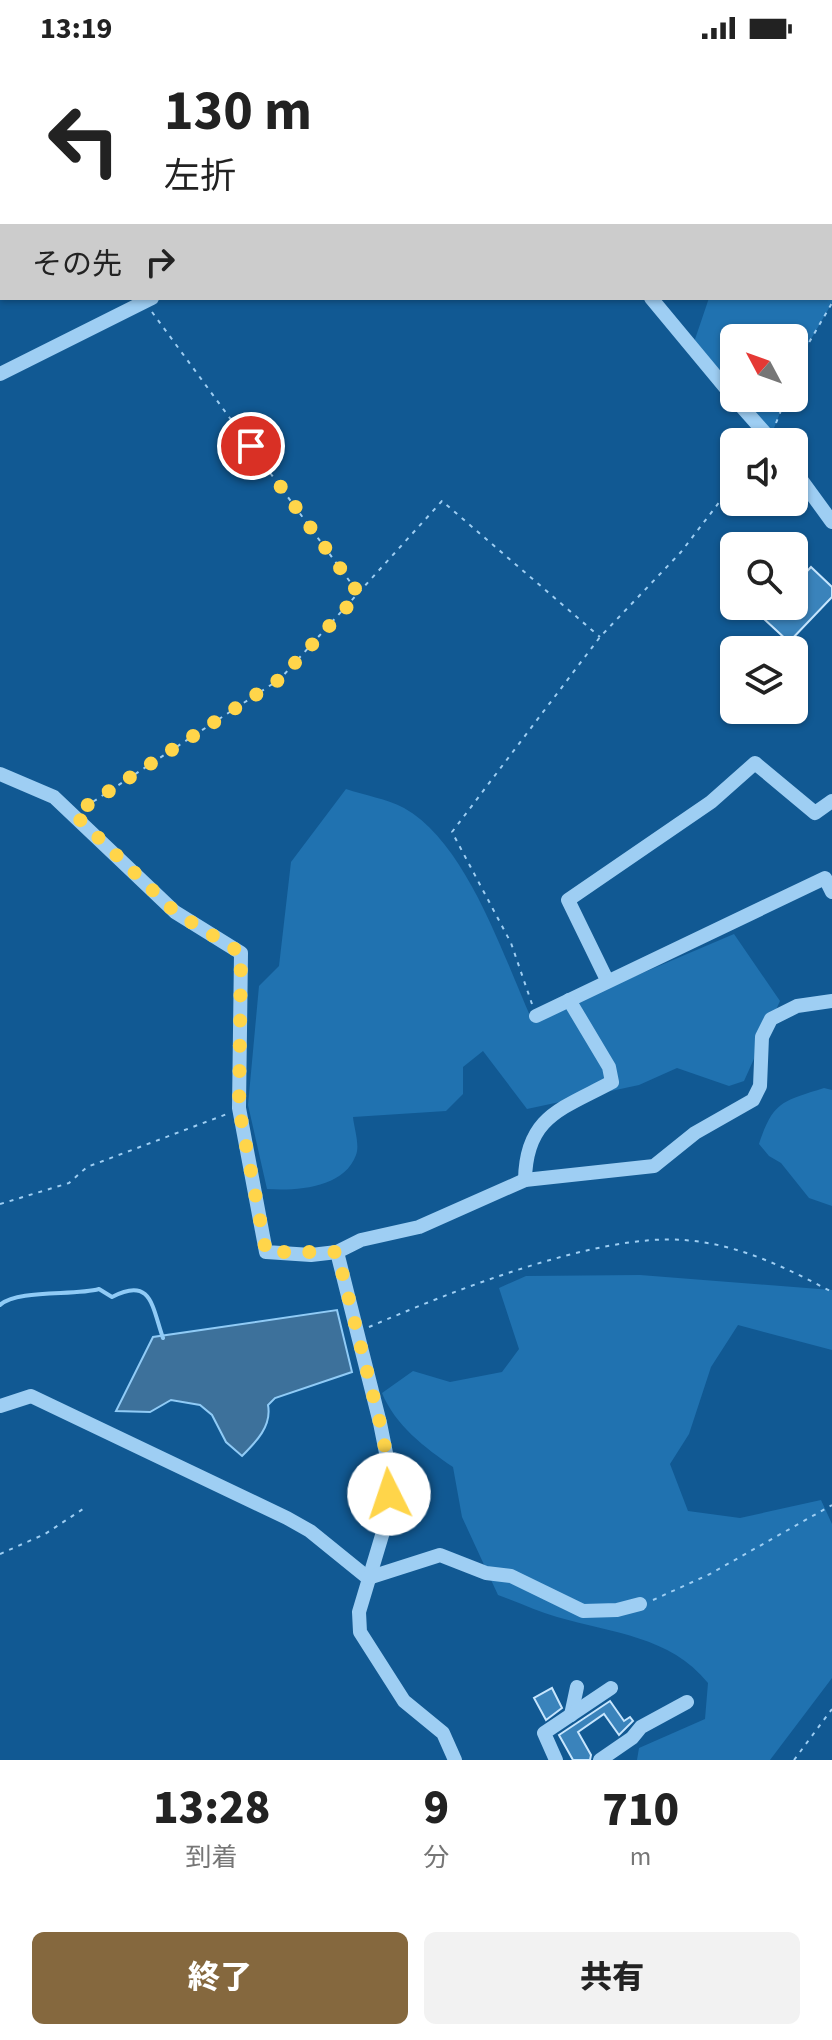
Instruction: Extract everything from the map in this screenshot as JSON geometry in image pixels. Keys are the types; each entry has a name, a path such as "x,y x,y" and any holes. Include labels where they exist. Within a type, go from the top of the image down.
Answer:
{"street":[{"path":"0,374 148,300"},
{"path":"653,300 720,381"},
{"path":"747,412 761,428"},
{"path":"808,489 832,522"},
{"path":"607,980 568,900 711,802 755,763 815,813 832,801"},
{"path":"0,774 54,797 175,912 241,953 239,1108 266,1252 337,1252 361,1240 419,1227 525,1180 654,1166 666,1160 695,1133 753,1100 760,1086 762,1037 771,1019 797,1006 832,1001"},
{"path":"536,1016 825,878 832,892"},
{"path":"525,1180 525,1155 540,1124 612,1082 609,1067 569,1000"},
{"path":"337,1252 359,1331 391,1478 383,1532 359,1612 360,1632 404,1701 443,1733 455,1760"},
{"path":"0,1406 31,1396 45,1402 287,1518 310,1531 368,1578"},
{"path":"368,1578 440,1555 486,1573 511,1576 583,1611 617,1610 640,1604"},
{"path":"571,1715 577,1687"},
{"path":"556,1760 544,1733 611,1688"},
{"path":"600,1760 632,1738 641,1727 687,1702"}],"path":[{"path":"148,300 359,594"},
{"path":"808,344 832,303"},
{"path":"74,814 280,679 442,501 600,637"},
{"path":"536,1016 511,943 452,832 600,637 681,552 720,501"},
{"path":"0,1204 69,1183 87,1167 239,1108"},
{"path":"359,1331 491,1279 600,1248 657,1241 684,1240 745,1251 832,1292"},
{"path":"640,1604 698,1580 832,1505"},
{"path":"0,1554 45,1534 83,1509"},
{"path":"794,1760 832,1709"}],"shaded area":[{"path":"708,300 832,300 808,344 808,324 720,324 720,383 691,351"},
{"path":"747,412 780,412 774,428 761,428"},
{"path":"346,789 404,808 426,825 446,847 481,903 532,1020 734,934 780,1001 744,1081 729,1086 677,1068 639,1085 527,1109 483,1051 463,1067 463,1094 446,1111 353,1117 357,1151 350,1166 341,1175 305,1188 267,1189 248,1105 259,986 279,966 291,862"},
{"path":"824,1088 832,1090 832,1206 809,1198 781,1163 769,1156 759,1144 769,1119 781,1105"},
{"path":"640,1275 832,1290 832,1350 738,1325 711,1367 689,1434 670,1464 688,1511 740,1518 821,1500 832,1524 832,1678 770,1760 637,1760 639,1748 705,1719 708,1683 676,1655 639,1638 557,1617 498,1595 462,1517 453,1467 403,1425 382,1393 413,1371 450,1382 502,1372 519,1349 499,1288 526,1276"},
{"path":"337,1310 352,1372 275,1398 268,1405 268,1420 262,1433 242,1456 226,1442 212,1415 200,1405 171,1400 150,1412 116,1411 153,1337"}],"building":[{"path":"811,567 832,587 832,597 795,636 782,636 765,620 808,620 808,570"},
{"path":"552,1688 562,1708 546,1720 534,1698"},
{"path":"610,1701 624,1721 630,1717 633,1721 619,1735 604,1714 578,1732 591,1755 590,1760 573,1760 559,1735"}],"waterway":[{"path":"0,1305 32,1295 99,1289 112,1297 135,1290 143,1293 153,1306 163,1338"}],"route":[{"path":"251,446 359,594 280,679 206,731 74,814 175,912 241,953 239,1108 255,1207 266,1252 311,1255 337,1252 380,1423 391,1478 389,1494"}]}
